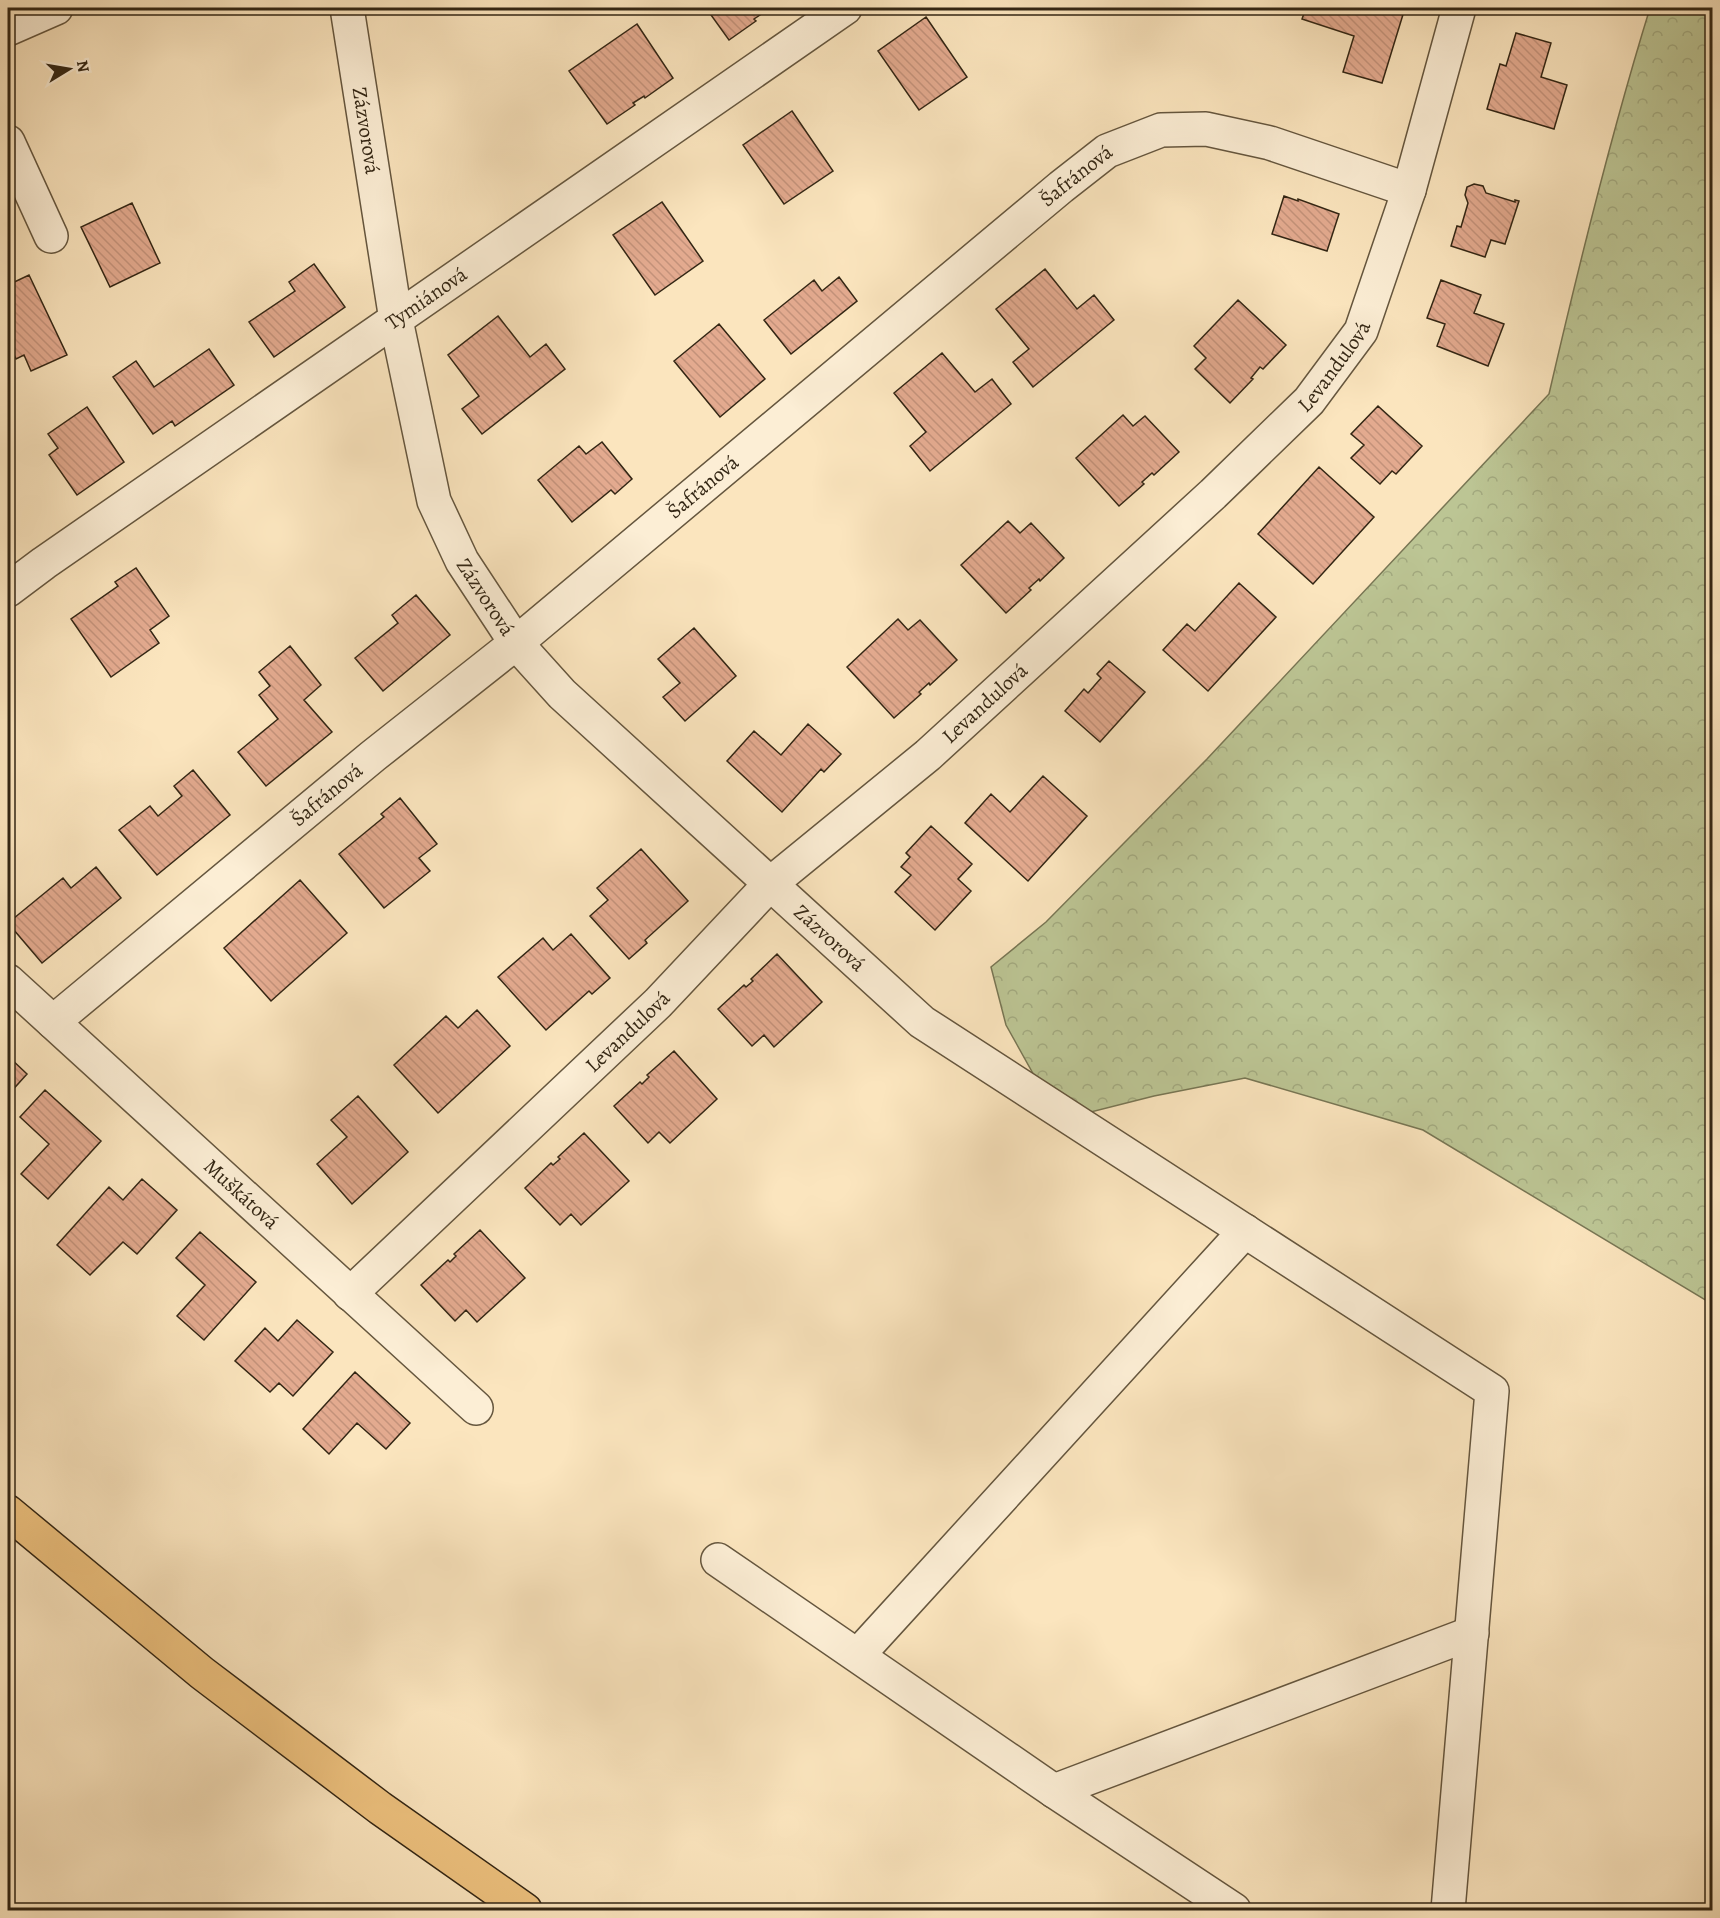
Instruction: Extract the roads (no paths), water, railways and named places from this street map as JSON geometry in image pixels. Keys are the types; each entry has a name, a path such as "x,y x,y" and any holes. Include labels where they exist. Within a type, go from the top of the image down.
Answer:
{"main road":[{"path":"8,1512 202,1673 380,1808 525,1911"}],"street":[{"path":"8,29 56,8"},
{"name":"Zázvorová","path":"347,8 396,320 434,501 462,561 516,643 562,694 922,1023 1492,1391 1472,1633"},
{"name":"Tymiánová","path":"8,590 845,8"},
{"name":"Levandulová","path":"350,1294 658,1003 771,884 928,755 1214,494 1309,401 1360,331 1409,190 1459,8"},
{"name":"Šafránová","path":"52,1022 373,756 516,643 1107,151 1161,130 1206,129 1270,143 1409,190"},
{"path":"8,142 51,236"},
{"name":"Muškátová","path":"8,981 476,1408"},
{"path":"858,1655 1245,1231"},
{"path":"718,1560 1054,1791 1234,1911"},
{"path":"1054,1791 1472,1633 1448,1911"}]}
